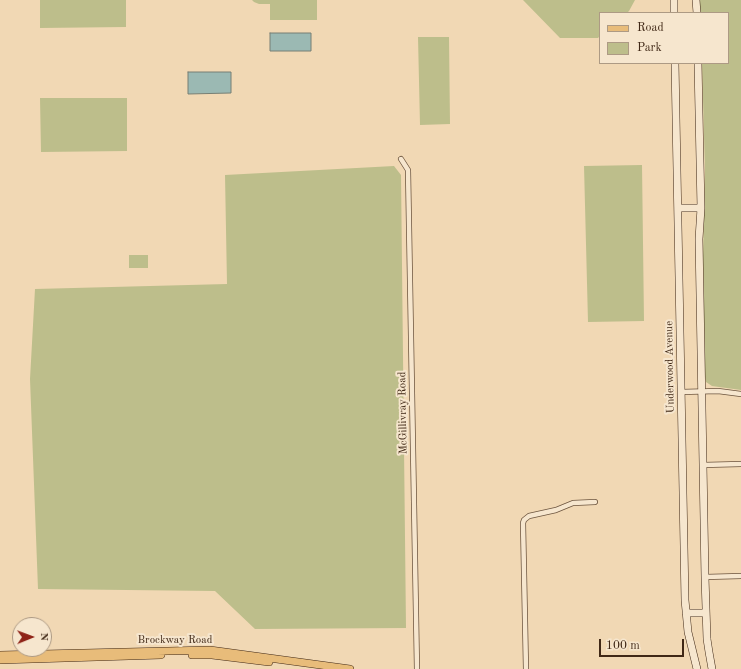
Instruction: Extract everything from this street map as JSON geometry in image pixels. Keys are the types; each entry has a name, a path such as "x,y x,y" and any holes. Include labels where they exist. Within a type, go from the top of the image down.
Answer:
{"main road":[{"path":"674,0 674,12"},
{"path":"696,0 697,12"},
{"name":"Underwood Avenue","path":"675,64 684,588 688,632 697,669"},
{"path":"698,64 701,208 699,239 705,577 708,652 712,669"},
{"path":"678,208 701,208"},
{"path":"686,613 706,613"},
{"name":"Brockway Road","path":"0,655 210,650 350,669"},
{"name":"Brockway Road","path":"0,660 201,655 316,669"}],"street":[{"name":"McGillivray Road","path":"401,159 408,170 417,669"},
{"path":"681,392 718,391 741,394"},
{"path":"703,465 741,464"},
{"path":"526,669 524,520 529,516 556,510 573,503 595,502"},
{"path":"705,577 741,576"}],"green space":[{"path":"40,0 126,0 126,27 40,28"},
{"path":"252,0 317,0 317,20 270,20 270,4 259,4"},
{"path":"523,0 635,0 628,12 599,12 598,38 560,38"},
{"path":"700,0 741,0 741,390 712,386 706,382 705,377 703,256 705,172 702,64 729,64 729,12 700,12"},
{"path":"418,37 449,37 450,124 420,125"},
{"path":"40,98 127,98 127,151 41,152"},
{"path":"642,165 644,321 588,322 584,166"},
{"path":"394,166 401,175 406,628 255,629 215,591 38,589 30,379 35,289 227,284 225,175"},
{"path":"129,255 148,255 148,268 129,268"}],"water":[{"path":"270,33 311,33 311,51 270,51"},
{"path":"188,72 231,72 231,93 188,94"}]}
